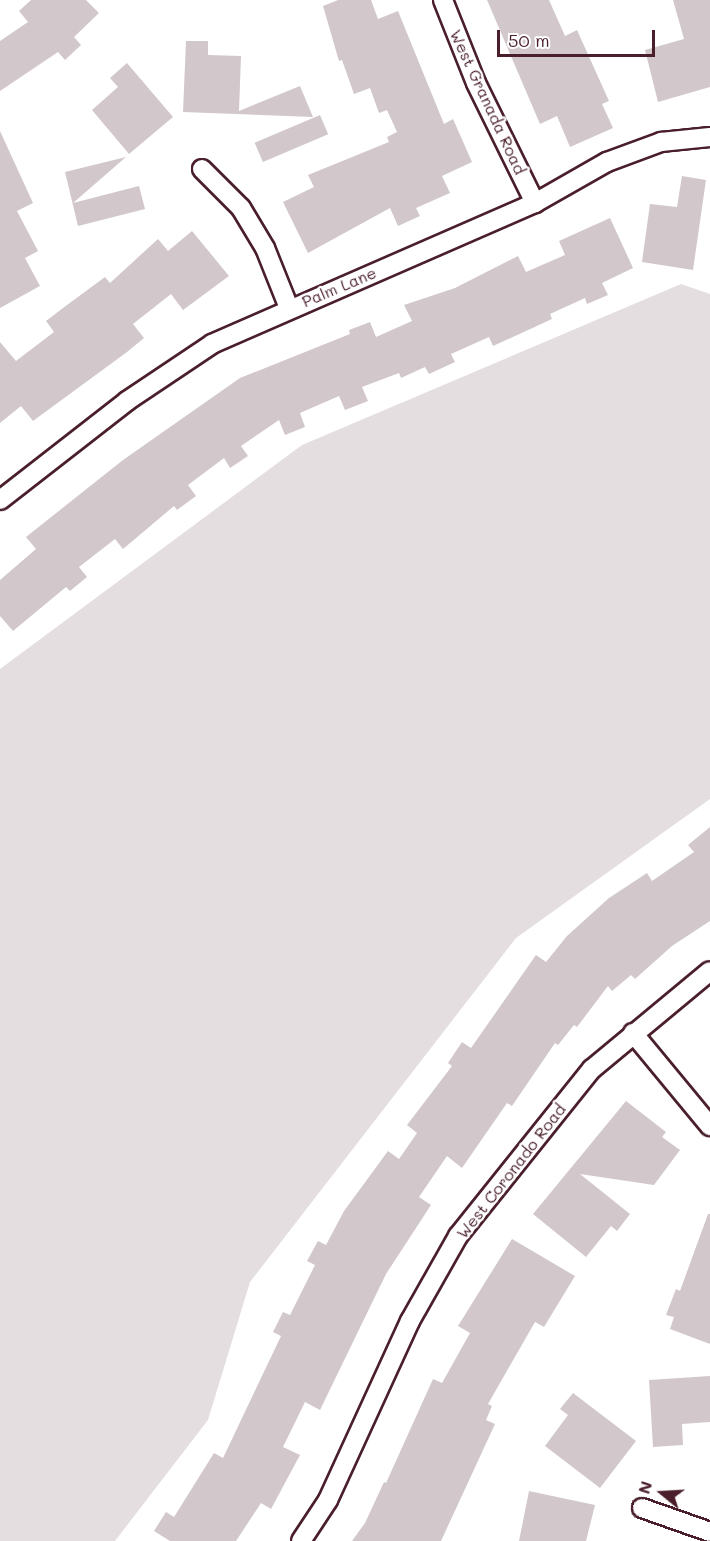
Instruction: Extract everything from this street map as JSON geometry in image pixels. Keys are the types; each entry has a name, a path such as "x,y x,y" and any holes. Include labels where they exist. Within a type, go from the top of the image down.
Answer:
{"street":[{"name":"West Granada Road","path":"443,0 476,83 535,203"},
{"name":"Palm Lane","path":"0,500 127,401 212,344 289,308 535,203 618,158 661,142 710,137"},
{"path":"202,169 241,208 265,248 289,308"},
{"name":"West Coronado Road","path":"301,1541 328,1500 410,1321 458,1236 592,1069 710,971"},
{"path":"633,1033 710,1126"},
{"path":"642,1508 710,1532"}],"shaded area":[{"path":"681,284 710,294 710,799 516,938 250,1282 208,1420 115,1541 0,1541 0,669 302,445"}],"building":[{"path":"31,0 86,0 99,13 74,37 81,45 65,60 58,52 0,91 0,41 28,22 19,11"},
{"path":"338,0 371,0 378,19 398,11 444,124 453,119 472,162 442,176 450,193 416,208 420,216 398,226 390,208 308,253 283,202 314,187 308,175 389,142 387,137 397,132 387,110 379,113 370,88 354,94 342,60 339,61 323,6"},
{"path":"487,0 549,0 565,36 577,30 609,101 602,104 613,128 570,147 557,116 540,124"},
{"path":"673,0 710,0 710,87 658,102 645,50 684,39"},
{"path":"186,41 208,41 208,55 241,56 239,111 300,86 313,117 183,112"},
{"path":"127,63 173,117 129,154 92,110 118,87 110,78"},
{"path":"320,115 328,134 263,162 255,143"},
{"path":"0,131 33,203 17,211 38,251 25,258 40,286 0,308"},
{"path":"126,157 73,203 139,186 145,209 78,226 65,172"},
{"path":"682,176 706,180 693,270 642,262 650,204 677,207"},
{"path":"610,218 633,268 602,283 608,295 587,304 585,298 550,314 552,319 493,346 489,337 451,354 455,362 429,374 425,367 401,378 399,373 362,387 368,401 345,410 339,396 300,413 305,427 285,435 279,420 241,446 248,456 230,468 224,458 188,485 196,496 177,510 174,506 123,549 115,539 79,567 87,577 70,591 66,587 13,631 0,616 0,580 36,549 26,537 123,460 240,378 350,334 349,330 370,322 376,337 412,321 404,305 455,288 518,256 526,272 565,255 559,241"},
{"path":"192,231 229,276 183,310 171,294 133,324 144,338 127,352 33,421 21,406 0,423 0,342 16,361 54,332 46,321 67,305 105,277 110,283 158,239 168,251"},
{"path":"710,827 710,921 672,946 635,979 631,975 612,991 608,986 577,1027 574,1025 558,1045 555,1043 512,1106 507,1103 462,1168 447,1156 419,1197 431,1205 386,1274 320,1410 305,1402 283,1447 300,1455 271,1509 261,1503 236,1541 170,1541 154,1531 166,1512 174,1517 214,1453 223,1458 281,1336 273,1332 283,1312 290,1315 315,1265 307,1261 318,1241 326,1245 344,1211 388,1151 399,1159 417,1133 407,1125 452,1066 448,1063 462,1042 471,1048 536,955 546,962 567,936 609,898 647,873 652,881 694,852 688,845"},
{"path":"626,1101 666,1132 662,1137 680,1150 654,1185 580,1174 630,1214 617,1231 611,1226 586,1257 533,1214"},
{"path":"708,1214 710,1214 710,1344 670,1329 674,1317 666,1315 676,1289 680,1291"},
{"path":"512,1239 575,1276 544,1327 535,1322 488,1404 492,1406 486,1420 495,1424 441,1541 352,1541 365,1523 384,1482 386,1483 433,1379 442,1383 470,1333 458,1326"},
{"path":"710,1376 710,1422 682,1424 683,1445 653,1447 649,1380"},
{"path":"573,1393 636,1441 600,1488 545,1446 568,1415 560,1409"},
{"path":"529,1491 595,1505 586,1541 519,1541"}]}
